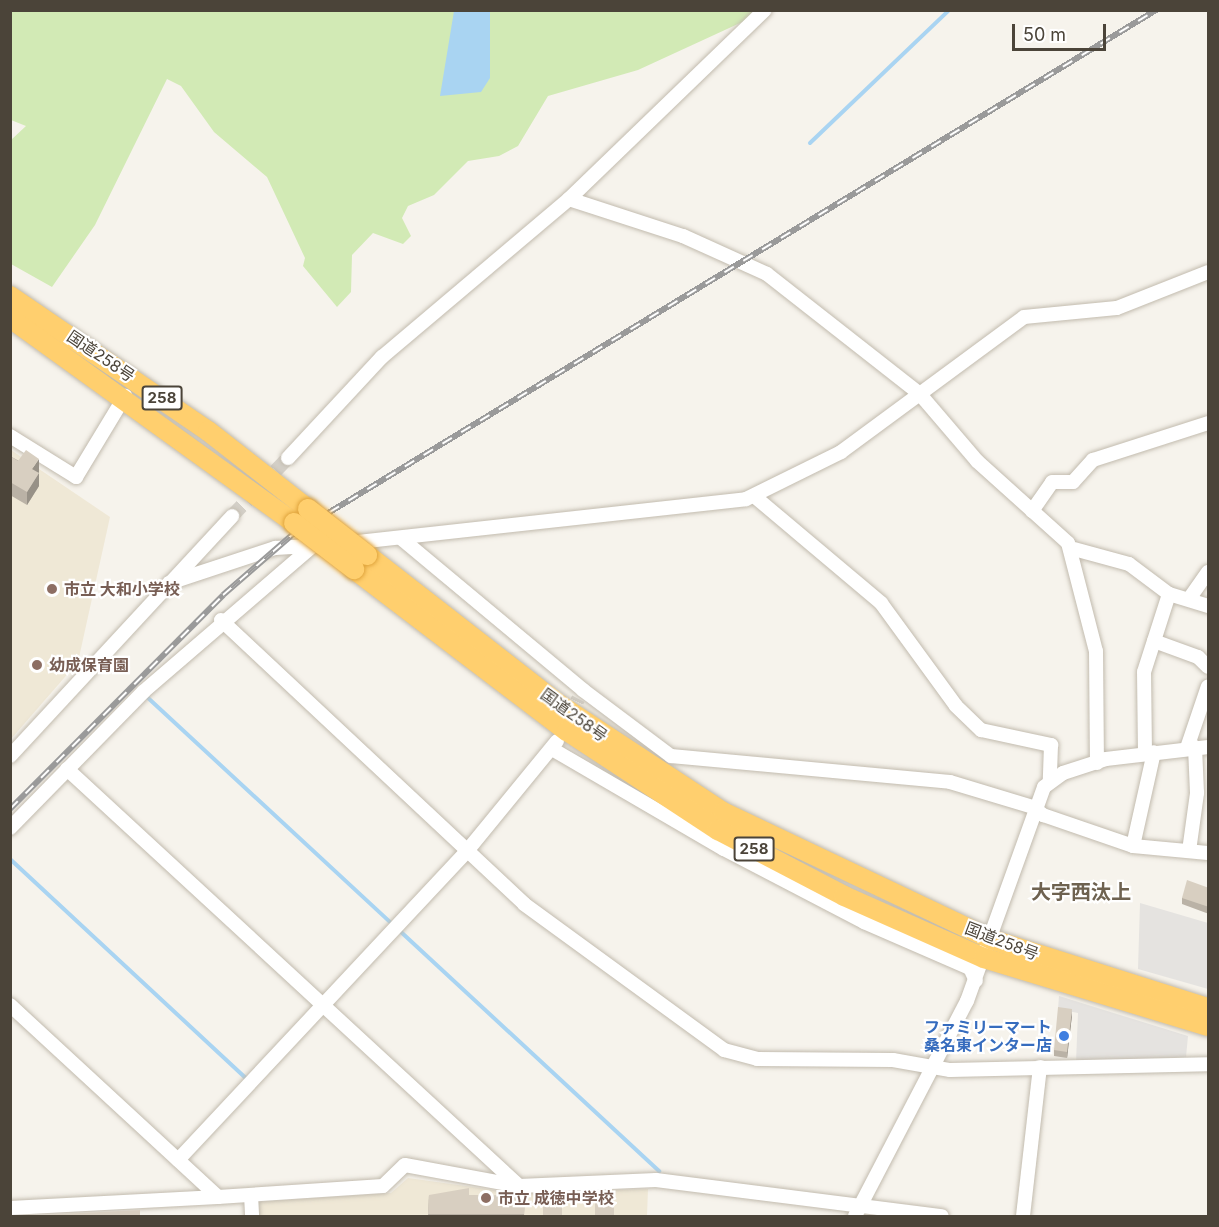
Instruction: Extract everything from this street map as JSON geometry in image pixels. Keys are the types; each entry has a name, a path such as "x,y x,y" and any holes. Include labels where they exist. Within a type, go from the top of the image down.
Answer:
{"highway":[{"name":"国道258号","path":"10,296 199,424 301,516"},
{"name":"国道258号","path":"10,318 301,516 361,562 655,771 793,849 993,940 1209,1008"},
{"name":"国道258号","path":"361,562 567,731 718,830 844,896 984,958 1209,1026"}],"street":[{"path":"288,458 382,357 569,199 765,10"},
{"path":"569,199 683,236 767,274 919,393 977,461 1074,549 1129,564 1169,594 1189,598 1208,606"},
{"path":"169,584 275,548 402,539 754,495 841,452 1024,317 1117,308 1209,272"},
{"path":"10,436 76,477 125,396"},
{"path":"1032,511 1052,482 1073,482 1093,460 1209,423"},
{"path":"754,495 881,603 956,706 981,730 1051,745 1050,780 1033,807 993,940 976,981 857,1211"},
{"path":"10,756 232,516"},
{"path":"402,539 581,695 671,756 950,782 1033,807 1043,815 1134,846 1209,853"},
{"path":"10,828 67,769 221,620 314,545"},
{"path":"1074,549 1096,651 1097,763"},
{"path":"1189,598 1209,572"},
{"path":"1134,846 1150,752 1144,672 1169,594"},
{"path":"221,620 524,904 724,1050 757,1059 892,1060 930,1069 1209,1064"},
{"path":"1154,641 1198,657 1209,667"},
{"path":"1189,851 1197,793 1197,747 1209,686"},
{"path":"178,1160 324,1010 467,851 554,745 734,855 864,922 970,968 976,981"},
{"path":"1050,780 1097,763 1150,752 1197,747"},
{"path":"67,769 324,1010 519,1186"},
{"path":"10,1005 218,1197"},
{"path":"1023,1216 1040,1067"},
{"path":"10,1209 251,1196 383,1186 405,1165 519,1186 656,1180 857,1211 942,1216"},
{"path":"251,1196 252,1216"}],"shaded area":[{"name":"市立 大和小学校","path":"11,450 110,517 78,662 11,739"},
{"path":"1140,903 1208,923 1208,989 1138,969"},
{"path":"1059,996 1188,1036 1186,1057 1076,1062 1078,1013 1058,1009"},
{"name":"市立 成徳中学校","path":"408,1178 516,1193 648,1189 647,1216 256,1216 256,1202 391,1193"}],"green space":[{"path":"11,11 766,11 638,70 548,96 518,146 499,156 468,161 434,195 408,206 402,218 411,236 403,244 373,233 352,255 351,292 337,307 303,266 305,258 267,177 214,132 181,86 167,79 95,225 52,287 11,264 11,140 26,126 11,120"}],"water":[{"path":"454,11 490,11 490,78 481,92 440,96"}],"building":[{"path":"26,450 39,459 32,469 39,473 27,492 10,482 10,456 18,461"},
{"path":"1187,880 1209,888 1209,907 1182,898"},
{"name":"ファミリーマート 桑名東インター店","path":"1058,1007 1072,1009 1067,1052 1054,1050"},
{"path":"469,1188 469,1195 525,1196 524,1214 428,1214 429,1195"},
{"path":"595,1196 614,1196 614,1216 595,1216"},
{"path":"562,1197 562,1216 543,1216 543,1198"},
{"path":"140,1210 140,1216 19,1216"}],"waterway":[{"path":"810,143 949,10"},
{"path":"147,697 390,922"},
{"path":"10,859 248,1080"},
{"path":"401,932 659,1171"}],"tunnel":[{"path":"232,516 288,458"},
{"path":"567,720 578,699"}],"railway":[{"path":"10,809 223,595 292,535 1156,10"}],"place":[{"name":"市立 大和小学校","path":"52,589"},
{"name":"幼成保育園","path":"37,665"},
{"name":"ファミリーマート 桑名東インター店","path":"1064,1036"},
{"name":"市立 成徳中学校","path":"486,1198"}],"district":[{"name":"大字西汰上","path":"1081,892"}]}
